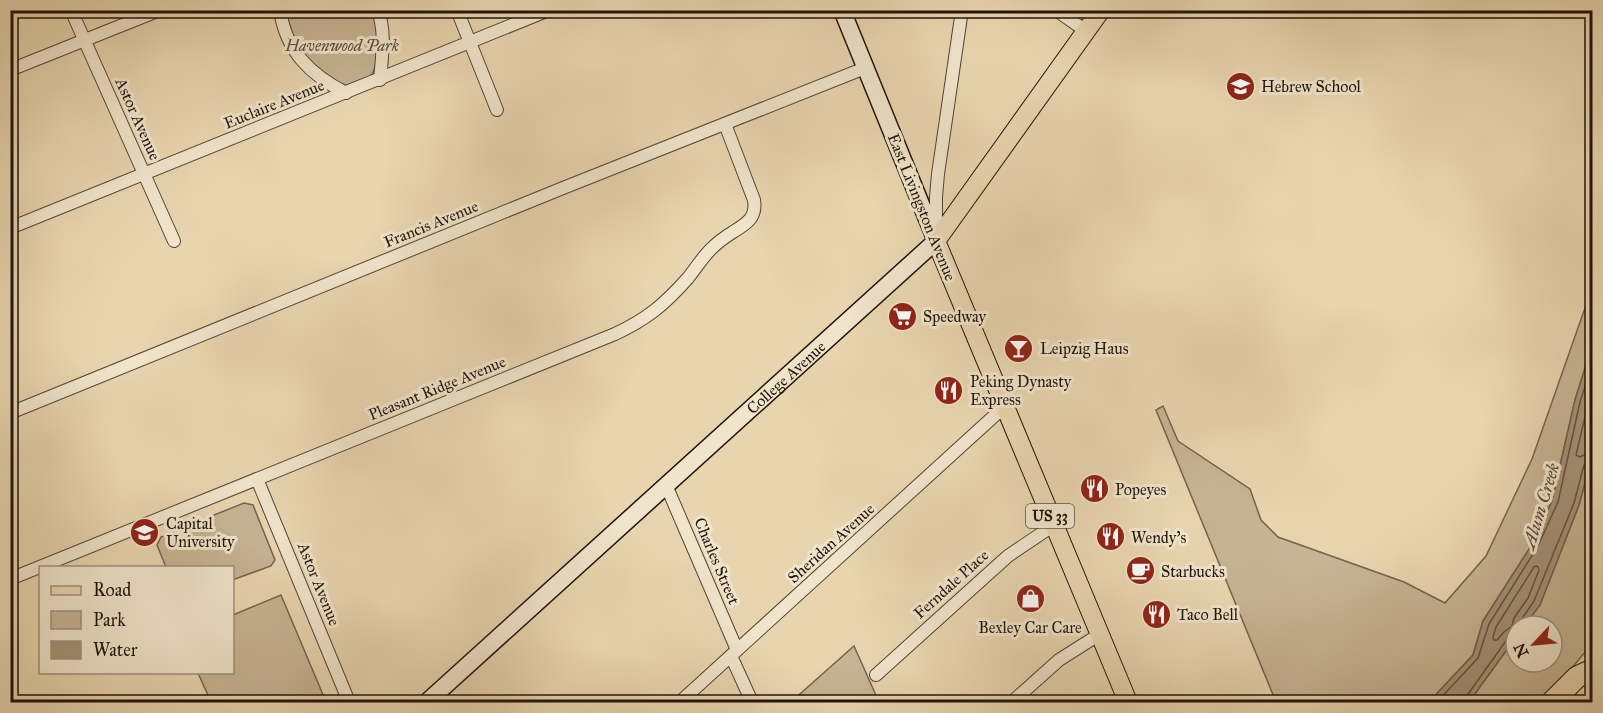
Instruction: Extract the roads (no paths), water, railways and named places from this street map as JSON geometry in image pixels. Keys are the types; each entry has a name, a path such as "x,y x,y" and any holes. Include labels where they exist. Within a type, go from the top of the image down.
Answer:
{"highway":[{"path":"1552,702 1577,677 1593,671"},
{"path":"1569,702 1593,671"}],"main road":[{"name":"East Livingston Avenue","path":"842,10 1004,407 1128,702"},
{"name":"College Avenue","path":"427,702 936,242 1101,10"}],"street":[{"name":"Astor Avenue","path":"71,10 174,241"},
{"path":"10,70 160,10"},
{"path":"280,10 288,38 302,62 322,79 346,93"},
{"path":"378,10 383,39 380,80"},
{"path":"457,10 497,110"},
{"name":"Euclaire Avenue","path":"10,228 549,10"},
{"path":"936,242 938,174 962,10"},
{"path":"1056,10 1086,31"},
{"name":"Francis Avenue","path":"10,413 563,188 866,68"},
{"name":"Pleasant Ridge Avenue","path":"42,566 638,323 674,294 712,248 723,238 745,225 752,217 754,200 725,124"},
{"name":"Sheridan Avenue","path":"680,702 1004,407"},
{"name":"Astor Avenue","path":"257,479 349,702"},
{"name":"Charles Street","path":"666,485 752,702"},
{"name":"Ferndale Place","path":"876,675 1008,556 1054,525"},
{"name":"Pleasant Ridge Avenue","path":"10,579 39,567"},
{"path":"1012,702 1059,660 1100,634"}],"water":[{"path":"1592,346 1592,457 1579,505 1540,605 1533,614 1504,614 1504,654 1469,702 1429,702 1473,655 1483,621 1533,543 1552,501 1575,400"}],"place":[{"name":"Hebrew School","path":"1240,86"},
{"name":"Speedway","path":"902,316"},
{"name":"Leipzig Haus","path":"1019,348"},
{"name":"Peking Dynasty Express","path":"949,390"},
{"name":"Popeyes","path":"1094,489"},
{"name":"Capital University","path":"145,532"},
{"name":"Wendy's","path":"1110,537"},
{"name":"Starbucks","path":"1140,571"},
{"name":"Bexley Car Care","path":"1030,599"},
{"name":"Taco Bell","path":"1156,614"}],"park label":[{"name":"Havenwood Park","path":"342,45"}],"water label":[{"name":"Alum Creek","path":"1541,506"}]}
